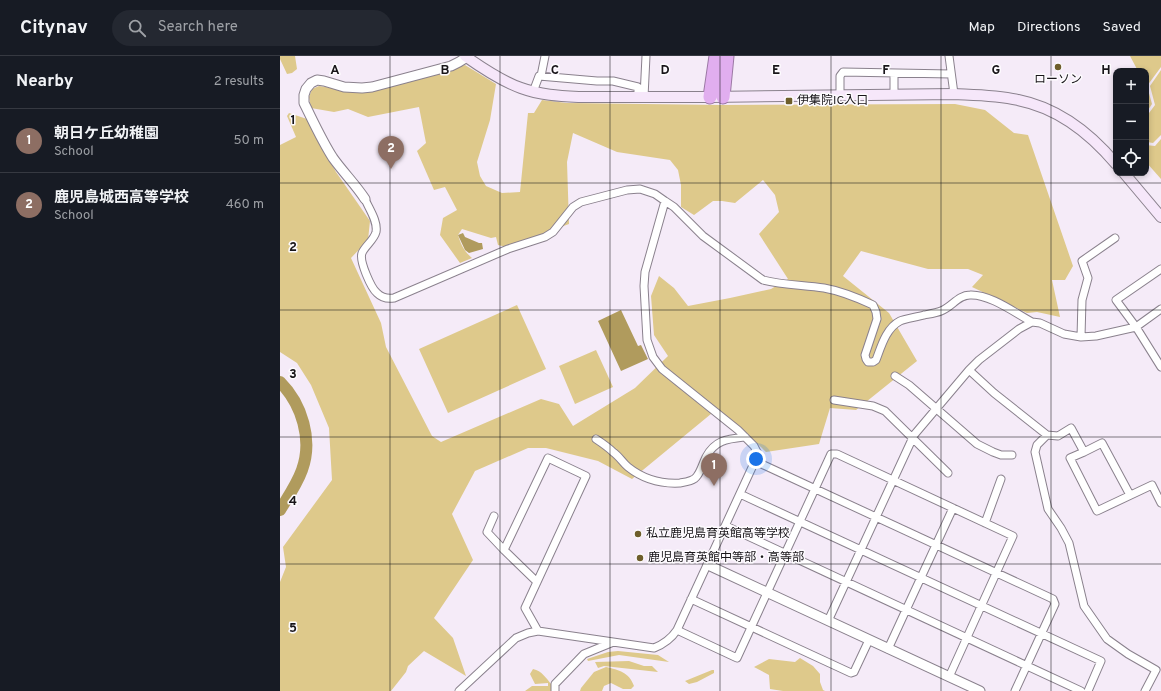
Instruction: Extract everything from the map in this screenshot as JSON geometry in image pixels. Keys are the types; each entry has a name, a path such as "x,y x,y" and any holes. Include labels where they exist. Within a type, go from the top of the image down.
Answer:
{"highway":[{"path":"716,56 717,97"},
{"path":"717,97 727,56"}],"main road":[{"path":"466,56 510,84 533,92 561,96 717,97 954,94 990,96 1017,100 1036,104 1073,123 1091,138 1113,161"},
{"path":"1127,176 1161,217"}],"street":[{"path":"466,56 460,62 450,66 372,87 344,87 317,80 311,83 306,89 304,103 326,146 334,159 359,190 374,220 376,231 362,254 362,263 375,292 381,296 394,298 508,249 545,237 553,232 573,207 581,202 627,190 640,189 655,194 674,207 702,236 763,280 774,283 824,288 841,292 873,305 877,319 865,355 868,362 873,362 876,360 884,338 891,328 900,321 940,312 960,298 970,294 999,303 1032,322 1040,323 1064,334 1081,337 1096,336 1136,327 1161,310"},
{"path":"533,92 539,76 541,76 545,56"},
{"path":"641,97 646,56"},
{"path":"949,56 954,94"},
{"path":"840,96 840,76 843,72 951,74"},
{"path":"894,73 894,95"},
{"path":"541,76 613,81 638,87 641,97"},
{"path":"459,691 516,638 528,633 538,631 654,648 669,640 677,630 756,462 758,454 754,446 662,369 650,349 647,340 646,326 644,286 645,272 665,201"},
{"path":"1081,337 1082,300 1088,278 1082,261 1115,238"},
{"path":"1161,268 1116,300 1136,327 1161,367"},
{"path":"828,621 913,438 979,360 1019,329 1032,322"},
{"path":"969,370 994,393 1047,435 1058,436 1071,428 1084,452"},
{"path":"895,376 909,385 977,444 1001,455 1012,455"},
{"path":"834,400 874,406 885,411 948,473"},
{"path":"1047,435 1037,445 1035,452 1048,509 1069,543 1084,606 1107,640 1156,670 1145,691"},
{"path":"596,439 614,452 628,467 638,474 649,479 673,483 694,479 714,446 723,441 745,437"},
{"path":"1130,495 1102,442 1070,458 1097,512 1152,485 1161,503"},
{"path":"677,630 737,658 831,454 837,454 1013,536 949,677"},
{"path":"504,550 548,458 586,476 525,608 538,631"},
{"path":"756,462 1054,599 1055,604 1015,691"},
{"path":"985,523 1001,479"},
{"path":"740,494 1102,661 1088,691"},
{"path":"888,649 953,508"},
{"path":"494,516 487,532 537,582"},
{"path":"726,526 1081,691"},
{"path":"708,565 980,691"},
{"path":"691,600 851,673 854,672 869,640"},
{"path":"554,691 555,684 584,654 612,642"}],"shaded area":[{"path":"280,56 295,56 297,69 292,73 287,74"},
{"path":"1130,56 1161,56 1161,67 1149,83 1149,68 1136,68"},
{"path":"465,65 496,84 490,120 477,162 480,176 486,186 502,193 520,192 528,113 534,113 542,100 567,103 720,105 955,104 985,110 1014,133 1028,135 1073,266 1065,280 1052,280 1060,317 1037,312 1027,313 972,287 983,275 968,269 928,269 861,251 843,276 889,313 917,361 856,410 830,408 819,444 766,452 740,427 717,409 632,479 598,461 546,448 528,448 475,471 452,514 473,560 434,618 453,638 466,676 424,651 408,666 406,672 391,691 280,691 280,582 286,567 283,547 332,480 329,428 311,385 297,363 280,352 280,145 296,137 287,116 289,113 307,119 336,172 370,221 368,240 351,258 381,323 386,347 432,436 441,442 541,399 559,404 573,426 635,388 668,356 654,335 651,296 659,276 674,288 688,306 771,289 788,279 759,234 779,212 775,195 763,180 735,203 713,201 694,215 681,207 681,185 678,170 670,160 617,152 573,133 567,162 569,224 506,247 498,245 496,237 491,238 462,229 458,235 459,239 465,250 472,258 460,263 440,235 443,218 457,210 445,187 434,190 417,151 426,143 419,107 368,117 348,109 334,112 311,108 309,97 312,89 319,86 357,92 371,92"},
{"path":"1161,70 1161,135 1153,143 1149,142 1149,113 1155,105 1150,86"},
{"path":"1149,93 1152,104 1149,108"},
{"path":"1161,139 1161,179 1149,165 1149,145 1155,146"},
{"path":"463,233 465,237 482,243 483,249 469,253 465,250 458,235"},
{"path":"517,305 546,369 448,413 419,349"},
{"path":"621,310 638,346 641,345 648,359 621,371 598,321"},
{"path":"596,350 613,387 575,404 559,366"},
{"path":"618,651 658,655 669,662 619,655 588,661 587,659 608,652"},
{"path":"800,658 813,666 820,674 820,682 823,690 825,691 783,691 770,689 769,675 754,667 769,659 795,662"},
{"path":"629,661 644,666 652,666 658,672 604,666 598,668 595,662"},
{"path":"606,667 623,672 632,681 634,686 631,689 623,689 611,683 604,686 602,691 580,691 594,672"},
{"path":"533,669 546,677 552,685 551,691 525,691 532,686 548,686 548,683 535,684 530,674"},
{"path":"714,670 714,673 697,682 689,684 685,681"}],"waterway":[{"path":"280,382 288,391 300,412 306,435 305,459 302,470 280,510"}],"place":[{"name":"ローソン","path":"1058,67"},
{"name":"伊集院IC入口","path":"789,101"},
{"name":"鹿児島城西高等学校","path":"391,169"},
{"name":"朝日ケ丘幼稚園","path":"714,486"},
{"name":"私立鹿児島育英館高等学校","path":"638,534"},
{"name":"鹿児島育英館中等部・高等部","path":"640,558"}]}
